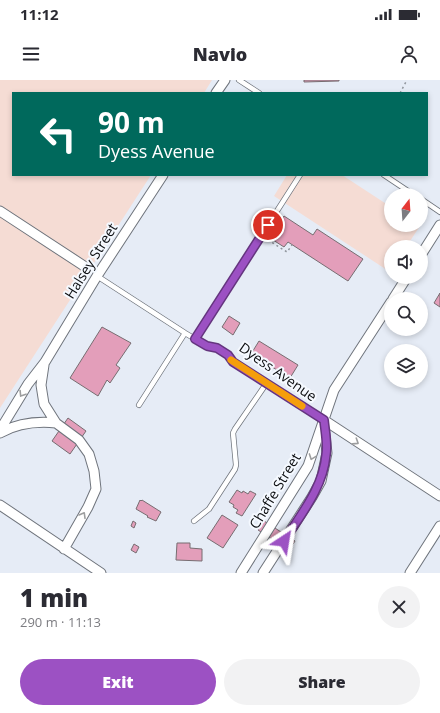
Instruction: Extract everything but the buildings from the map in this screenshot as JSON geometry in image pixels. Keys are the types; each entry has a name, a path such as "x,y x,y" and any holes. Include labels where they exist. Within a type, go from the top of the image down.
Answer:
{"street":[{"path":"217,92 225,80"},
{"name":"Halsey Street","path":"0,430 28,384 45,362 97,276 162,176"},
{"path":"0,211 84,266"},
{"path":"428,244 440,225"},
{"name":"Chaffe Street","path":"241,573 308,466 334,390 384,312"},
{"name":"Halsey Street","path":"45,362 42,372 41,385 44,404 56,423 79,440 89,454 94,471 96,489 88,507 64,548"},
{"name":"Chaffe Street","path":"263,573 321,481 327,453 324,420"},
{"name":"Dyess Avenue","path":"324,420 440,496"},
{"path":"0,433 10,428 31,422 56,423"},
{"path":"0,505 101,573"},
{"path":"410,573 440,526"}],"lane":[{"path":"239,80 257,92"},
{"path":"195,339 299,176"},
{"path":"386,176 404,188"},
{"path":"428,204 440,212"},
{"name":"Dyess Avenue","path":"97,276 185,333 207,346 217,348 228,355 233,362 324,420"},
{"path":"139,405 185,333"},
{"path":"194,522 209,509 235,469 233,433 266,384"}],"path":[{"path":"401,92 407,80"},
{"path":"261,236 287,252 292,245"}],"shaded area":[{"path":"0,80 212,80 205,92 12,92 12,176 150,176 0,408"},
{"path":"286,176 344,176 384,202 384,232 416,232 411,240 384,240 384,268 274,196"}],"slow traffic":[{"path":"231,360 302,406"}],"route":[{"path":"268,225 195,339 207,346 217,348 228,355 233,362 324,420 327,453 321,481 284,541"}]}
